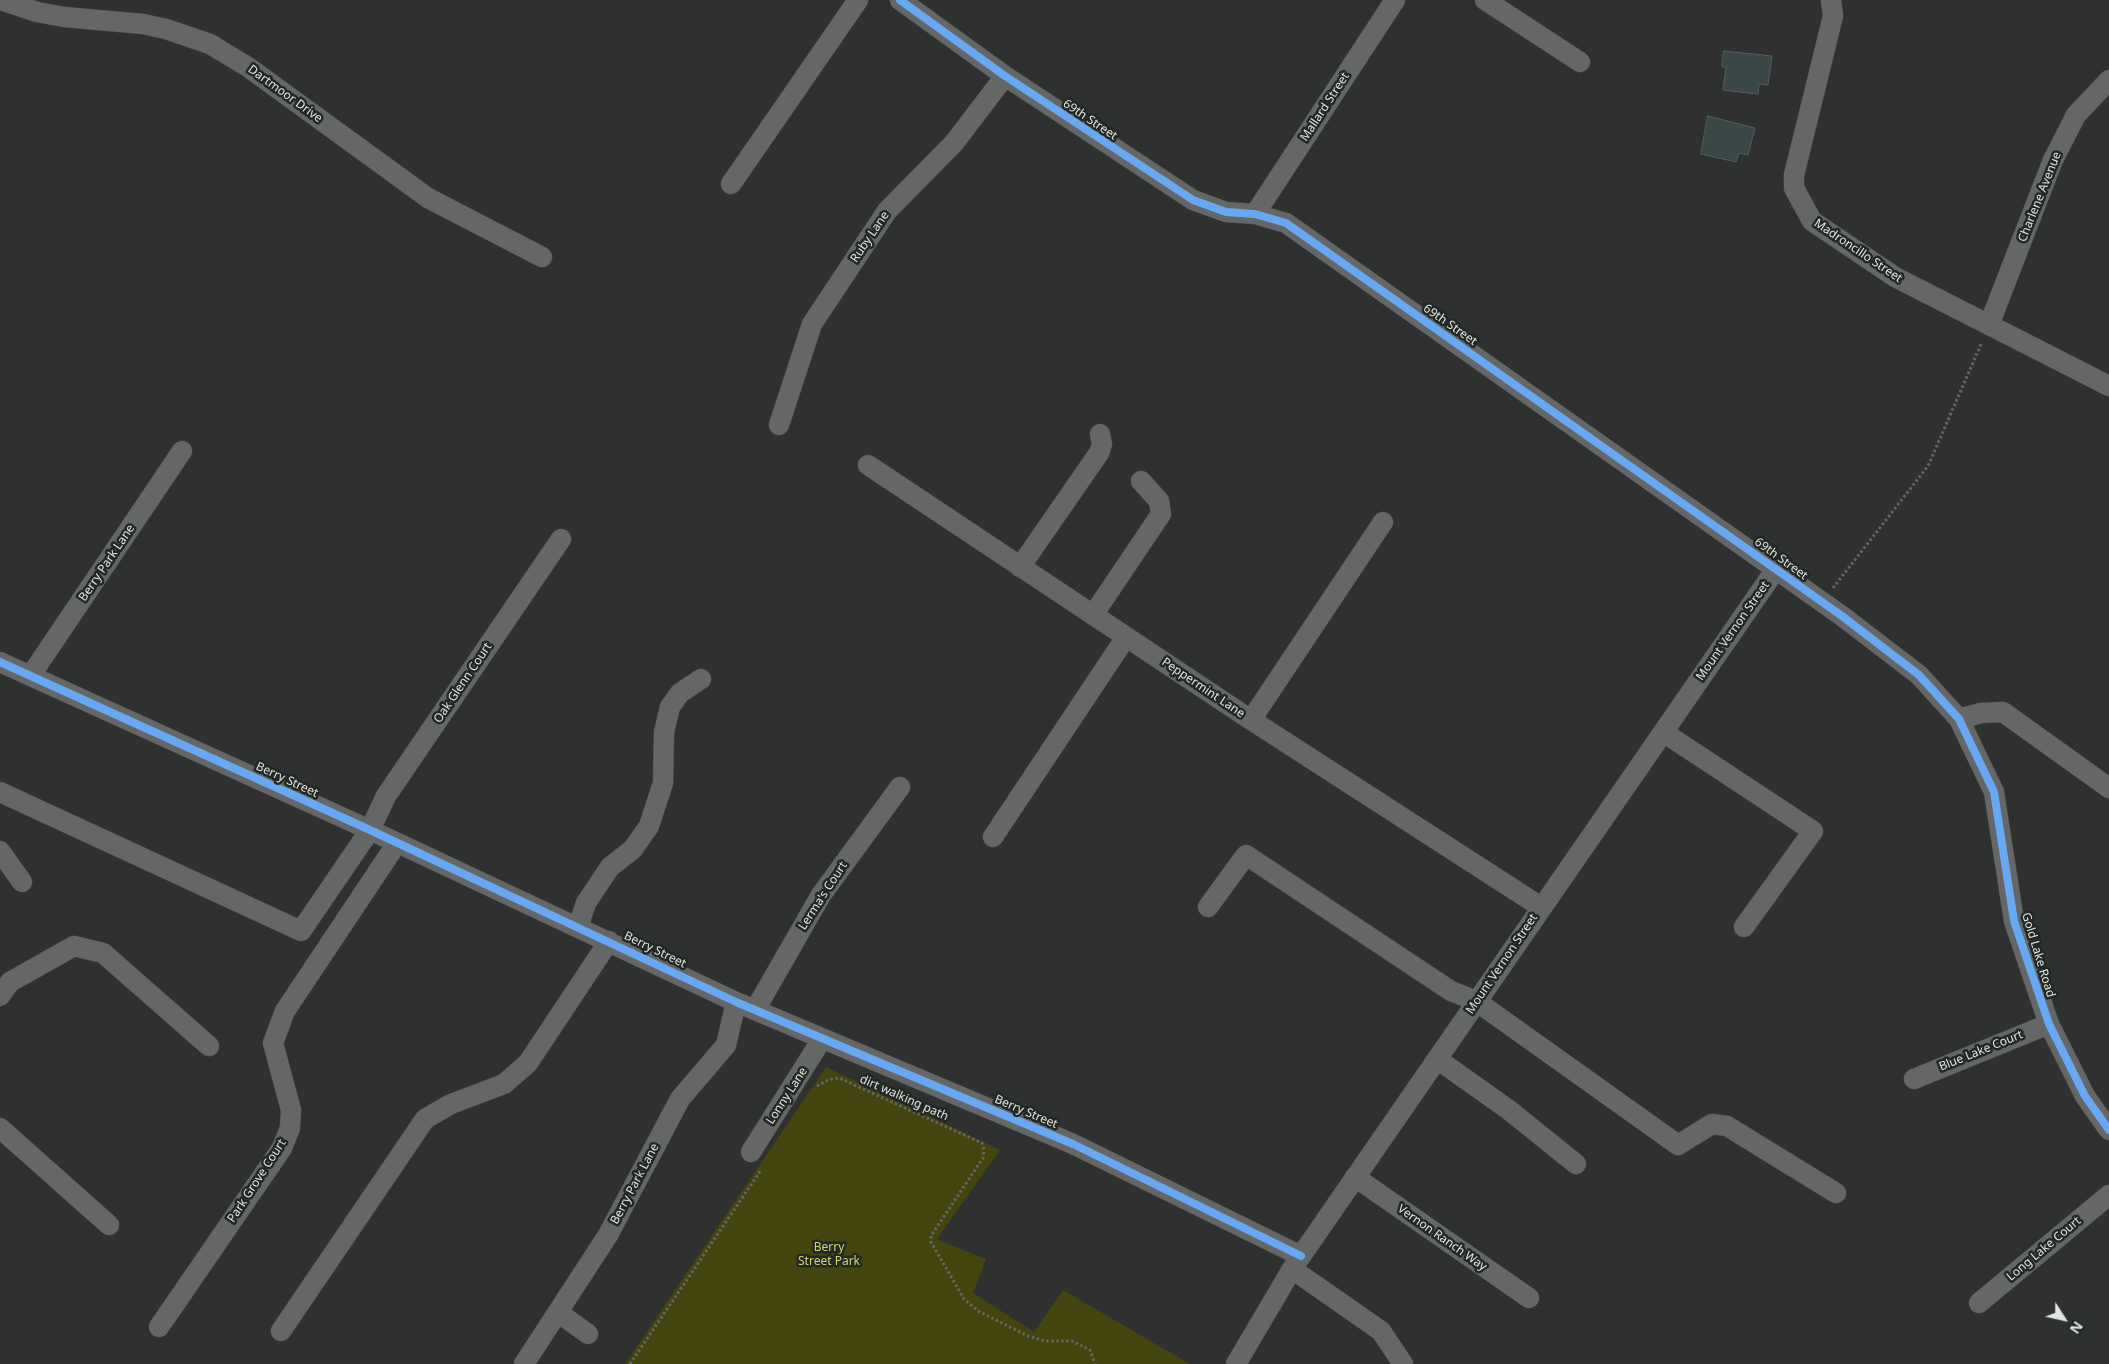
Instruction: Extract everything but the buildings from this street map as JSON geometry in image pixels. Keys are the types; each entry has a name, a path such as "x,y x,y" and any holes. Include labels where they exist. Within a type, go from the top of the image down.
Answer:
{"street":[{"name":"Dartmoor Drive","path":"1,0 37,12 64,17 119,20 158,27 210,44 248,67 428,198 542,257"},
{"path":"732,184 858,0"},
{"name":"69th Street","path":"900,0 1005,76 1193,200 1226,212 1255,214 1286,223 1822,602 1919,675 1959,719"},
{"name":"Mallard Street","path":"1255,214 1395,0"},
{"path":"1485,0 1580,62"},
{"name":"Madroncillo Street","path":"1831,0 1833,16 1794,175 1794,188 1812,221 1895,277 2109,386"},
{"name":"Ruby Lane","path":"780,425 812,324 887,211 954,143 1005,76"},
{"name":"Charlene Avenue","path":"1989,325 2053,160 2076,115 2109,80"},
{"path":"1020,567 1098,453 1102,444 1100,434"},
{"name":"Berry Park Lane","path":"31,675 182,451"},
{"name":"Peppermint Lane","path":"868,466 1251,720 1541,907"},
{"path":"1093,615 1161,514 1159,501 1141,481"},
{"path":"1251,720 1384,522"},
{"name":"Oak Glenn Court","path":"0,792 301,931 370,830 386,796 561,539"},
{"name":"Mount Vernon Street","path":"1236,1364 1297,1262 1776,569"},
{"path":"993,837 1126,637"},
{"name":"Berry Street","path":"0,662 609,940 736,1002 1073,1144 1297,1262 1381,1330 1403,1364"},
{"path":"578,926 586,903 610,867 633,849 649,826 663,783 664,732 670,707 680,693 701,679"},
{"path":"1959,719 1980,714 2003,712 2109,788"},
{"name":"Gold Lake Road","path":"1959,719 1994,792 2014,921 2048,1024 2085,1096 2109,1130"},
{"path":"1663,732 1813,831 1744,927"},
{"name":"Lerma's Court","path":"754,1010 821,895 900,787"},
{"name":"Park Grove Court","path":"159,1327 282,1148 290,1128 291,1110 273,1043 285,1011 397,844"},
{"path":"0,851 22,882"},
{"path":"1208,907 1246,855 1451,991 1476,1001 1678,1145 1712,1124 1727,1126 1836,1194"},
{"path":"281,1331 425,1119 451,1104 504,1084 528,1063 609,940"},
{"path":"3,983 74,946 103,952 209,1046"},
{"name":"Berry Park Lane","path":"524,1364 559,1313 608,1235 680,1100 726,1045 736,1002"},
{"name":"Blue Lake Court","path":"1914,1079 2048,1024"},
{"name":"Lonny Lane","path":"757,1159 822,1039"},
{"path":"1436,1059 1509,1110 1576,1164"},
{"path":"0,1128 109,1225"},
{"name":"Vernon Ranch Way","path":"1356,1177 1529,1298"},
{"name":"Long Lake Court","path":"1979,1303 2109,1195"},
{"path":"559,1313 588,1334"}],"path":[{"path":"1822,602 1928,466 1989,325"},
{"path":"630,1364 757,1159"}],"green space":[{"name":"Berry Street Park","path":"826,1067 1000,1150 937,1239 986,1259 973,1293 1034,1332 1063,1290 1190,1364 625,1364"}],"cycle path":[{"path":"900,0 1005,76 1193,200 1226,212 1255,214 1286,223 1842,616 1919,675 1959,719 1994,792 2014,921 2049,1024 2085,1096 2109,1130"},
{"path":"0,662 370,830 736,1002 1073,1144 1301,1256"}]}
